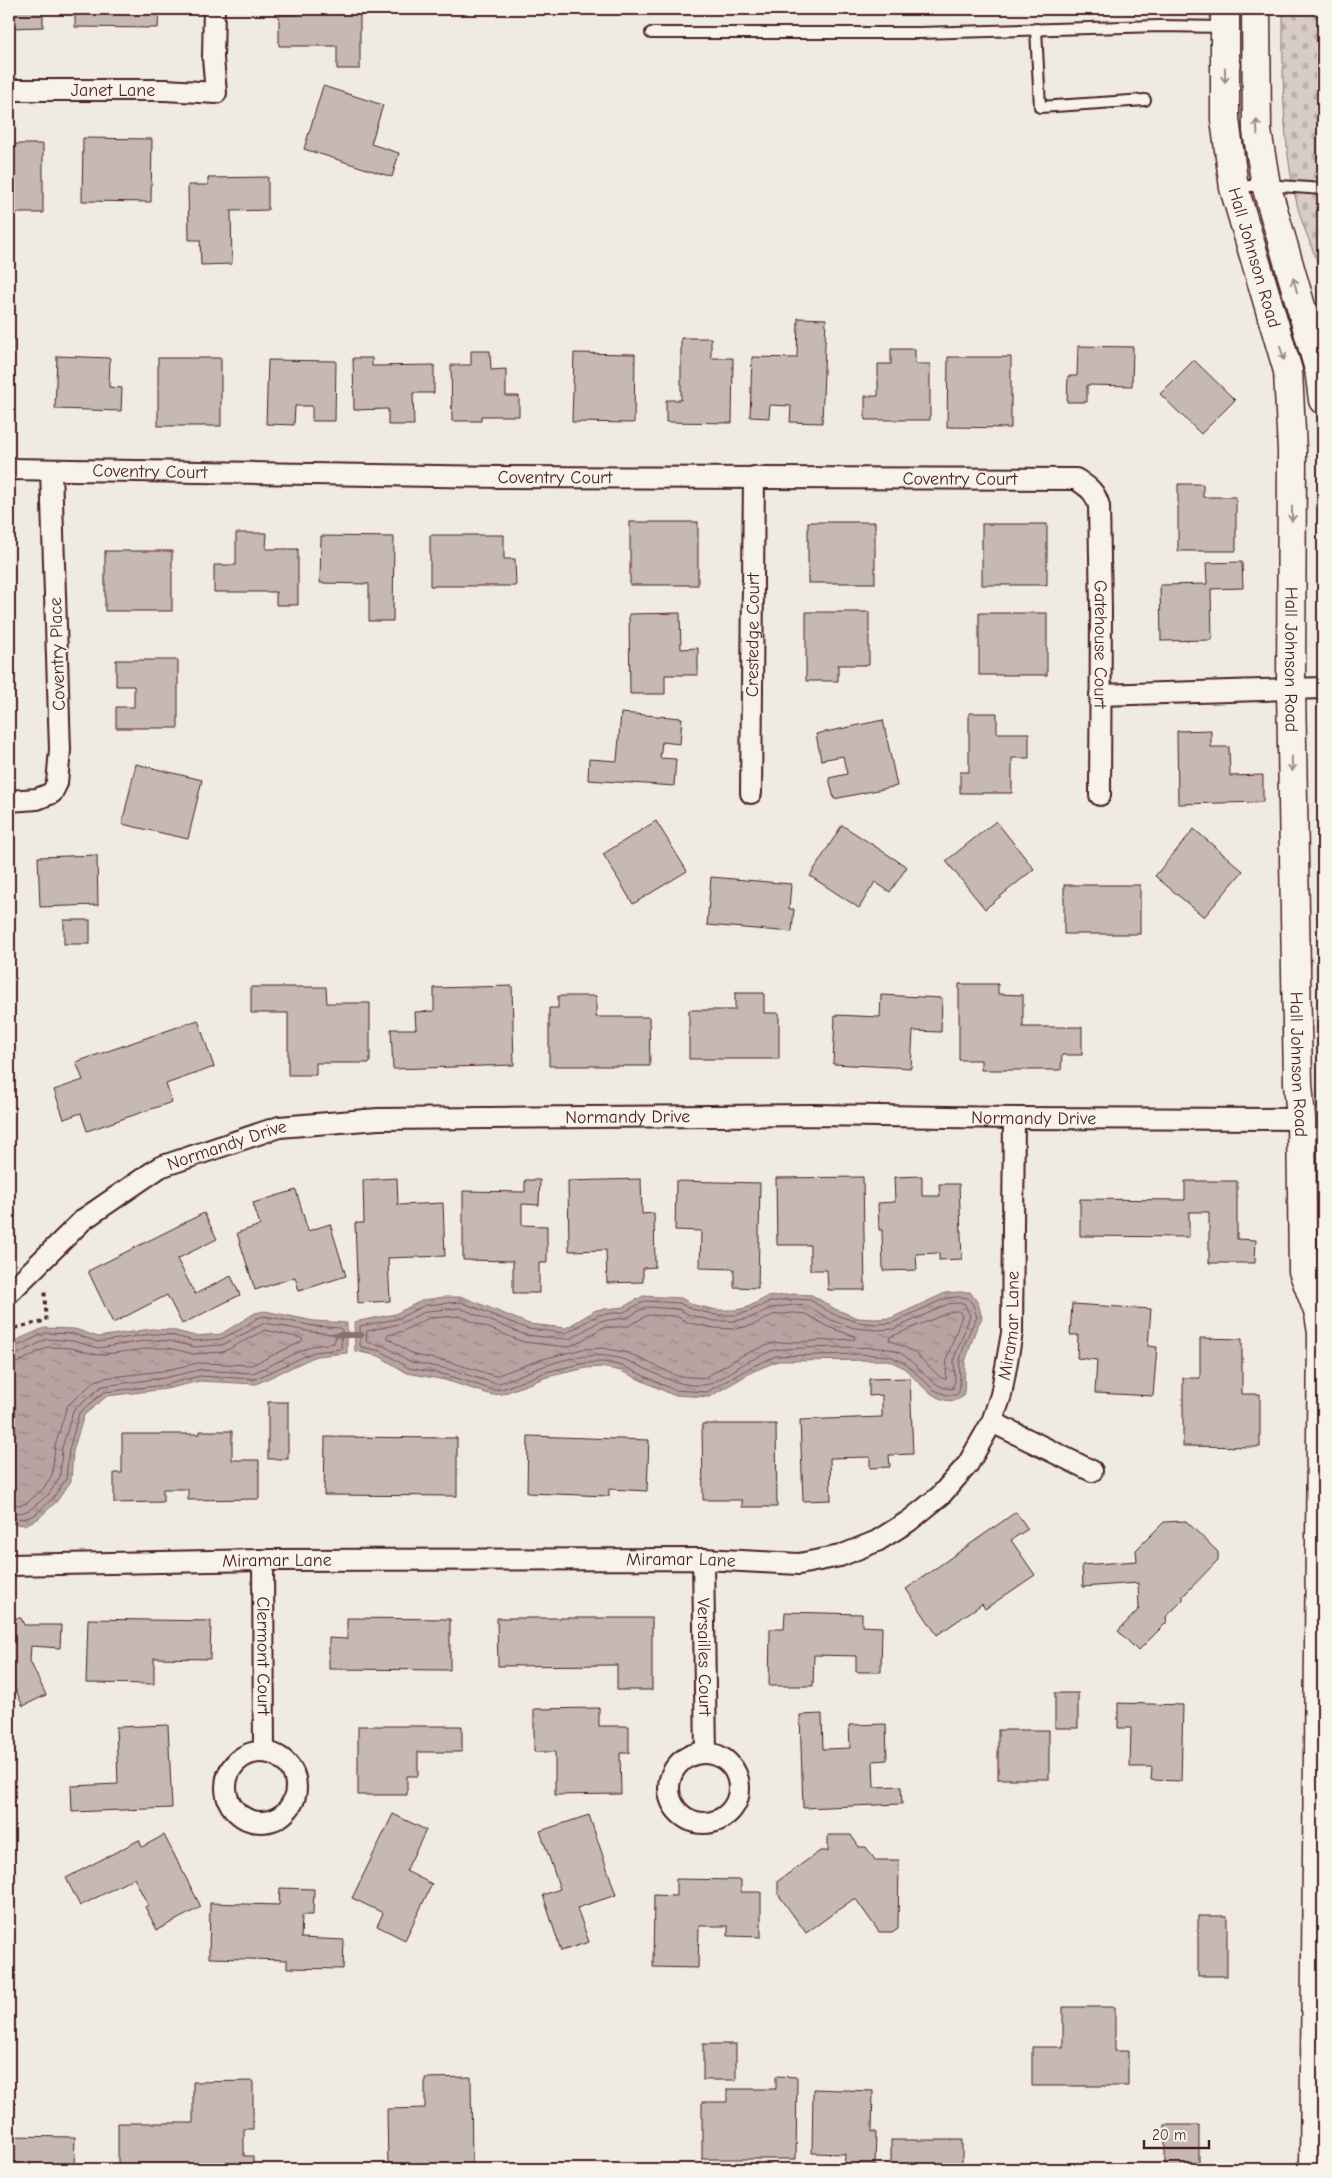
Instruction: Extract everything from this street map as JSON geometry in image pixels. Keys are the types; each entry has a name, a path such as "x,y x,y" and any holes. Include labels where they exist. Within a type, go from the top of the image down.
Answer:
{"main road":[{"name":"Hall Johnson Road","path":"1256,9 1257,132 1266,185 1319,369 1323,400"},
{"name":"Hall Johnson Road","path":"1225,18 1225,119 1234,188 1288,372 1292,451 1291,689 1298,1083 1301,1119 1304,1271 1321,1308 1322,1333 1319,1684 1319,2053 1314,2169"}],"street":[{"name":"Janet Lane","path":"9,90 165,90 216,93 213,58 214,9"},
{"name":"Coventry Court","path":"9,469 509,477 1076,479 1091,488 1096,495"},
{"name":"Coventry Place","path":"9,801 36,799 52,793 57,782 60,750 51,470"},
{"name":"Crestedge Court","path":"751,793 754,477"},
{"name":"Gatehouse Court","path":"1096,495 1098,506 1100,599 1100,795"},
{"path":"1100,695 1323,688"},
{"name":"Normandy Drive","path":"9,1293 84,1219 160,1167 279,1127 388,1118 813,1115 1301,1119"},
{"name":"Miramar Lane","path":"9,1565 263,1560 703,1559 798,1564 840,1556 877,1541 909,1521 940,1496 968,1464 992,1422 1001,1395 1012,1333 1014,1118"},
{"path":"992,1422 1092,1470"},
{"name":"Versailles Court","path":"703,1559 706,1753"},
{"name":"Clermont Court","path":"263,1560 264,1752"}],"lane":[{"path":"651,33 918,33 1036,29 1225,18"},
{"path":"1036,29 1040,107 1145,100"},
{"path":"1234,188 1266,185 1323,188"}],"path":[{"path":"9,1333 18,1327 46,1321 44,1292"}],"green space":[{"path":"1283,9 1323,9 1323,280 1300,214 1288,156 1284,107"}],"water":[{"path":"970,1292 978,1303 982,1318 976,1329 965,1362 964,1396 955,1400 939,1398 931,1394 905,1369 887,1360 778,1361 754,1371 709,1397 673,1395 621,1371 603,1367 586,1368 547,1377 502,1394 492,1395 445,1380 407,1373 379,1356 355,1351 354,1322 395,1314 423,1300 444,1297 463,1297 529,1324 566,1328 596,1310 623,1307 643,1296 681,1298 694,1305 717,1310 735,1310 746,1308 767,1297 793,1294 812,1295 835,1309 858,1318 875,1319 891,1318 945,1293"},
{"path":"265,1311 314,1321 347,1323 347,1353 316,1356 256,1384 200,1381 166,1389 107,1396 84,1415 73,1451 71,1481 57,1501 38,1519 24,1525 9,1523 9,1347 19,1339 44,1328 75,1329 98,1337 151,1329 172,1330 195,1336 221,1334 255,1313"}],"building":[{"path":"9,9 43,9 43,27 9,28"},
{"path":"75,9 159,9 158,28 75,27"},
{"path":"298,9 360,9 360,69 337,69 337,46 279,46 279,15 298,15"},
{"path":"323,86 383,105 371,144 399,153 392,177 304,149"},
{"path":"83,138 152,139 151,202 82,201"},
{"path":"9,144 43,144 43,213 9,213"},
{"path":"268,177 268,210 231,211 232,264 201,265 200,240 189,240 188,185 208,185 208,178"},
{"path":"798,318 826,319 822,423 790,422 791,406 770,405 769,418 750,417 752,357 797,358"},
{"path":"9,334 13,334 13,411 9,411"},
{"path":"681,338 711,338 711,358 733,358 732,423 666,422 666,400 681,400"},
{"path":"1078,346 1133,347 1132,386 1087,385 1087,402 1067,402 1068,376 1077,376"},
{"path":"891,349 915,349 915,364 930,364 930,420 865,420 865,396 878,396 878,364 891,364"},
{"path":"471,351 490,351 491,370 506,369 506,396 519,396 519,416 481,416 481,421 452,421 451,365 471,365"},
{"path":"574,353 635,354 634,423 572,422"},
{"path":"57,356 110,358 109,387 122,388 121,411 55,409"},
{"path":"948,357 1011,357 1011,428 947,427"},
{"path":"158,358 221,358 221,426 158,426"},
{"path":"353,358 372,358 372,366 434,365 434,393 413,393 414,425 388,425 388,409 354,410"},
{"path":"268,360 336,361 335,421 312,421 312,406 295,406 294,425 266,424"},
{"path":"1194,360 1235,400 1201,434 1160,394"},
{"path":"1178,484 1203,484 1203,497 1236,497 1236,551 1178,551"},
{"path":"630,522 698,522 698,585 630,585"},
{"path":"808,522 875,522 875,583 808,583"},
{"path":"982,524 1047,524 1047,585 982,585"},
{"path":"236,533 267,533 266,549 298,549 298,605 276,605 276,592 214,592 214,565 236,565"},
{"path":"430,535 504,535 504,559 515,559 516,586 430,586"},
{"path":"321,536 394,537 393,621 369,621 369,584 320,583"},
{"path":"105,551 172,551 172,611 105,611"},
{"path":"1242,562 1243,588 1211,589 1212,640 1161,641 1160,585 1207,584 1206,563"},
{"path":"806,612 869,612 869,665 838,665 838,681 806,681"},
{"path":"680,613 681,649 698,648 698,675 665,675 665,694 630,694 629,614"},
{"path":"979,613 1047,613 1047,675 979,675"},
{"path":"116,660 178,660 178,728 116,728 116,707 134,707 134,686 116,686"},
{"path":"621,713 682,718 680,744 662,742 660,758 676,759 674,786 588,780 589,759 617,761"},
{"path":"969,713 997,713 997,733 1029,733 1029,758 1012,758 1012,793 960,793 960,772 969,772"},
{"path":"883,720 897,786 834,799 829,778 847,774 843,756 821,760 816,734"},
{"path":"1211,730 1211,747 1229,747 1230,776 1263,775 1263,802 1178,804 1177,731"},
{"path":"136,764 202,780 188,839 122,824"},
{"path":"656,821 687,871 633,904 603,854"},
{"path":"996,821 1034,869 985,909 946,861"},
{"path":"842,825 907,867 890,892 875,882 859,908 810,876"},
{"path":"1194,829 1243,871 1204,917 1155,876"},
{"path":"97,855 98,905 40,907 38,857"},
{"path":"711,877 791,884 789,909 794,909 792,932 707,925"},
{"path":"1064,885 1140,885 1140,934 1064,934"},
{"path":"64,920 90,920 90,944 64,944"},
{"path":"959,984 998,984 998,994 1023,995 1023,1027 1082,1027 1082,1055 1062,1055 1061,1070 981,1070 981,1060 959,1060"},
{"path":"512,986 514,1065 393,1069 391,1029 416,1029 415,1012 434,1011 434,988"},
{"path":"251,987 326,987 327,1003 370,1003 370,1063 316,1063 316,1075 288,1075 288,1013 251,1013"},
{"path":"735,993 764,993 764,1013 779,1013 779,1059 689,1059 689,1010 735,1010"},
{"path":"881,995 942,998 941,1032 913,1031 911,1068 833,1064 835,1015 880,1017"},
{"path":"558,996 596,996 596,1017 649,1017 650,1066 549,1066 549,1008 558,1008"},
{"path":"198,1020 214,1067 166,1084 172,1102 87,1131 81,1113 64,1119 54,1090 83,1080 76,1062"},
{"path":"922,1176 922,1196 940,1196 939,1184 959,1184 962,1259 939,1260 939,1253 916,1254 917,1270 883,1271 882,1230 879,1230 878,1203 895,1202 894,1177"},
{"path":"863,1177 865,1290 828,1290 827,1270 810,1270 810,1245 777,1245 776,1178"},
{"path":"397,1178 398,1205 443,1203 445,1256 388,1258 390,1301 358,1303 355,1223 364,1223 363,1180"},
{"path":"641,1179 642,1214 654,1213 655,1267 643,1268 643,1282 607,1283 606,1250 569,1251 568,1181"},
{"path":"525,1180 540,1180 539,1205 522,1204 522,1225 547,1226 547,1263 539,1263 539,1293 513,1293 513,1261 463,1260 463,1191 525,1192"},
{"path":"676,1181 760,1183 758,1288 734,1287 734,1269 700,1268 701,1231 675,1230"},
{"path":"1185,1181 1237,1181 1237,1239 1256,1240 1255,1263 1209,1263 1209,1212 1189,1212 1189,1237 1080,1236 1080,1199 1185,1200"},
{"path":"296,1190 308,1231 330,1224 346,1276 299,1291 295,1277 255,1290 237,1233 260,1225 253,1203"},
{"path":"204,1213 217,1239 177,1259 195,1294 231,1276 240,1295 182,1324 167,1295 113,1323 88,1271"},
{"path":"1072,1304 1151,1309 1148,1346 1157,1347 1153,1396 1095,1393 1097,1360 1077,1358 1078,1335 1070,1335"},
{"path":"1200,1338 1242,1339 1242,1394 1260,1394 1260,1447 1183,1446 1183,1378 1200,1378"},
{"path":"910,1378 913,1454 889,1455 890,1467 870,1468 870,1457 830,1458 831,1500 803,1501 800,1420 882,1417 882,1395 869,1396 869,1379"},
{"path":"268,1402 288,1402 288,1459 268,1459"},
{"path":"702,1424 776,1424 777,1507 742,1507 742,1500 703,1500"},
{"path":"200,1431 232,1431 232,1460 259,1460 259,1499 188,1500 188,1489 163,1489 163,1502 114,1503 114,1473 122,1473 122,1434 200,1434"},
{"path":"528,1436 649,1440 647,1491 609,1489 609,1496 527,1493"},
{"path":"325,1437 457,1438 457,1496 324,1495"},
{"path":"1016,1512 1028,1529 1011,1540 1035,1575 985,1609 982,1604 937,1635 906,1589"},
{"path":"1186,1521 1218,1552 1218,1560 1183,1596 1183,1600 1166,1617 1167,1622 1138,1651 1118,1631 1139,1609 1138,1583 1083,1587 1082,1565 1137,1561 1136,1550 1164,1522"},
{"path":"785,1612 862,1614 862,1626 882,1627 881,1672 856,1672 856,1656 814,1655 813,1686 769,1686 770,1629 784,1629"},
{"path":"9,1618 21,1618 24,1625 61,1625 60,1648 31,1646 30,1661 46,1695 23,1706 9,1676"},
{"path":"347,1618 450,1619 450,1670 329,1669 329,1638 347,1639"},
{"path":"497,1618 652,1618 652,1690 617,1690 617,1665 498,1666"},
{"path":"88,1619 211,1621 210,1659 154,1658 154,1684 86,1683"},
{"path":"1055,1693 1078,1693 1078,1728 1055,1728"},
{"path":"1118,1703 1183,1705 1181,1781 1151,1780 1152,1767 1130,1767 1131,1728 1118,1728"},
{"path":"599,1708 599,1726 629,1726 629,1753 620,1753 621,1794 555,1795 555,1752 534,1752 534,1709"},
{"path":"822,1714 823,1749 850,1748 849,1725 886,1724 887,1760 873,1761 874,1787 901,1786 902,1804 803,1808 800,1715"},
{"path":"168,1725 172,1808 72,1812 71,1786 118,1784 116,1727"},
{"path":"358,1726 462,1726 462,1752 418,1752 418,1776 407,1776 407,1795 358,1795"},
{"path":"998,1730 1049,1730 1049,1779 998,1779"},
{"path":"393,1814 426,1830 406,1871 432,1884 405,1940 377,1926 383,1913 352,1898"},
{"path":"589,1815 616,1895 577,1908 589,1942 561,1951 543,1895 560,1889 540,1831"},
{"path":"164,1835 201,1907 157,1930 145,1907 148,1905 134,1878 80,1906 66,1878 139,1840 142,1847"},
{"path":"828,1835 851,1835 859,1847 866,1847 875,1860 899,1860 898,1928 892,1932 879,1932 855,1898 806,1933 778,1894 778,1881 820,1851 828,1851"},
{"path":"676,1879 741,1880 741,1892 761,1892 761,1937 728,1936 728,1926 699,1926 698,1968 653,1967 654,1895 676,1896"},
{"path":"280,1888 314,1889 313,1915 302,1915 301,1938 344,1940 343,1969 287,1968 287,1960 209,1958 210,1903 279,1905"},
{"path":"1198,1916 1227,1916 1227,1976 1198,1976"},
{"path":"1063,2007 1115,2007 1115,2051 1128,2051 1128,2086 1032,2086 1032,2047 1063,2047"},
{"path":"703,2044 736,2044 736,2080 703,2080"},
{"path":"776,2076 797,2077 796,2159 702,2159 702,2102 727,2102 727,2089 776,2089"},
{"path":"471,2077 472,2169 388,2169 387,2109 425,2108 425,2078"},
{"path":"253,2081 253,2129 244,2129 244,2156 253,2156 253,2169 118,2169 118,2123 193,2123 193,2082"},
{"path":"813,2089 873,2091 872,2132 876,2132 875,2169 844,2169 845,2154 812,2153"},
{"path":"1165,2125 1199,2125 1199,2169 1165,2169"},
{"path":"9,2136 75,2137 74,2169 9,2169"},
{"path":"891,2140 962,2140 962,2169 891,2169"}],"waterway":[{"path":"338,1335 361,1335"}]}
